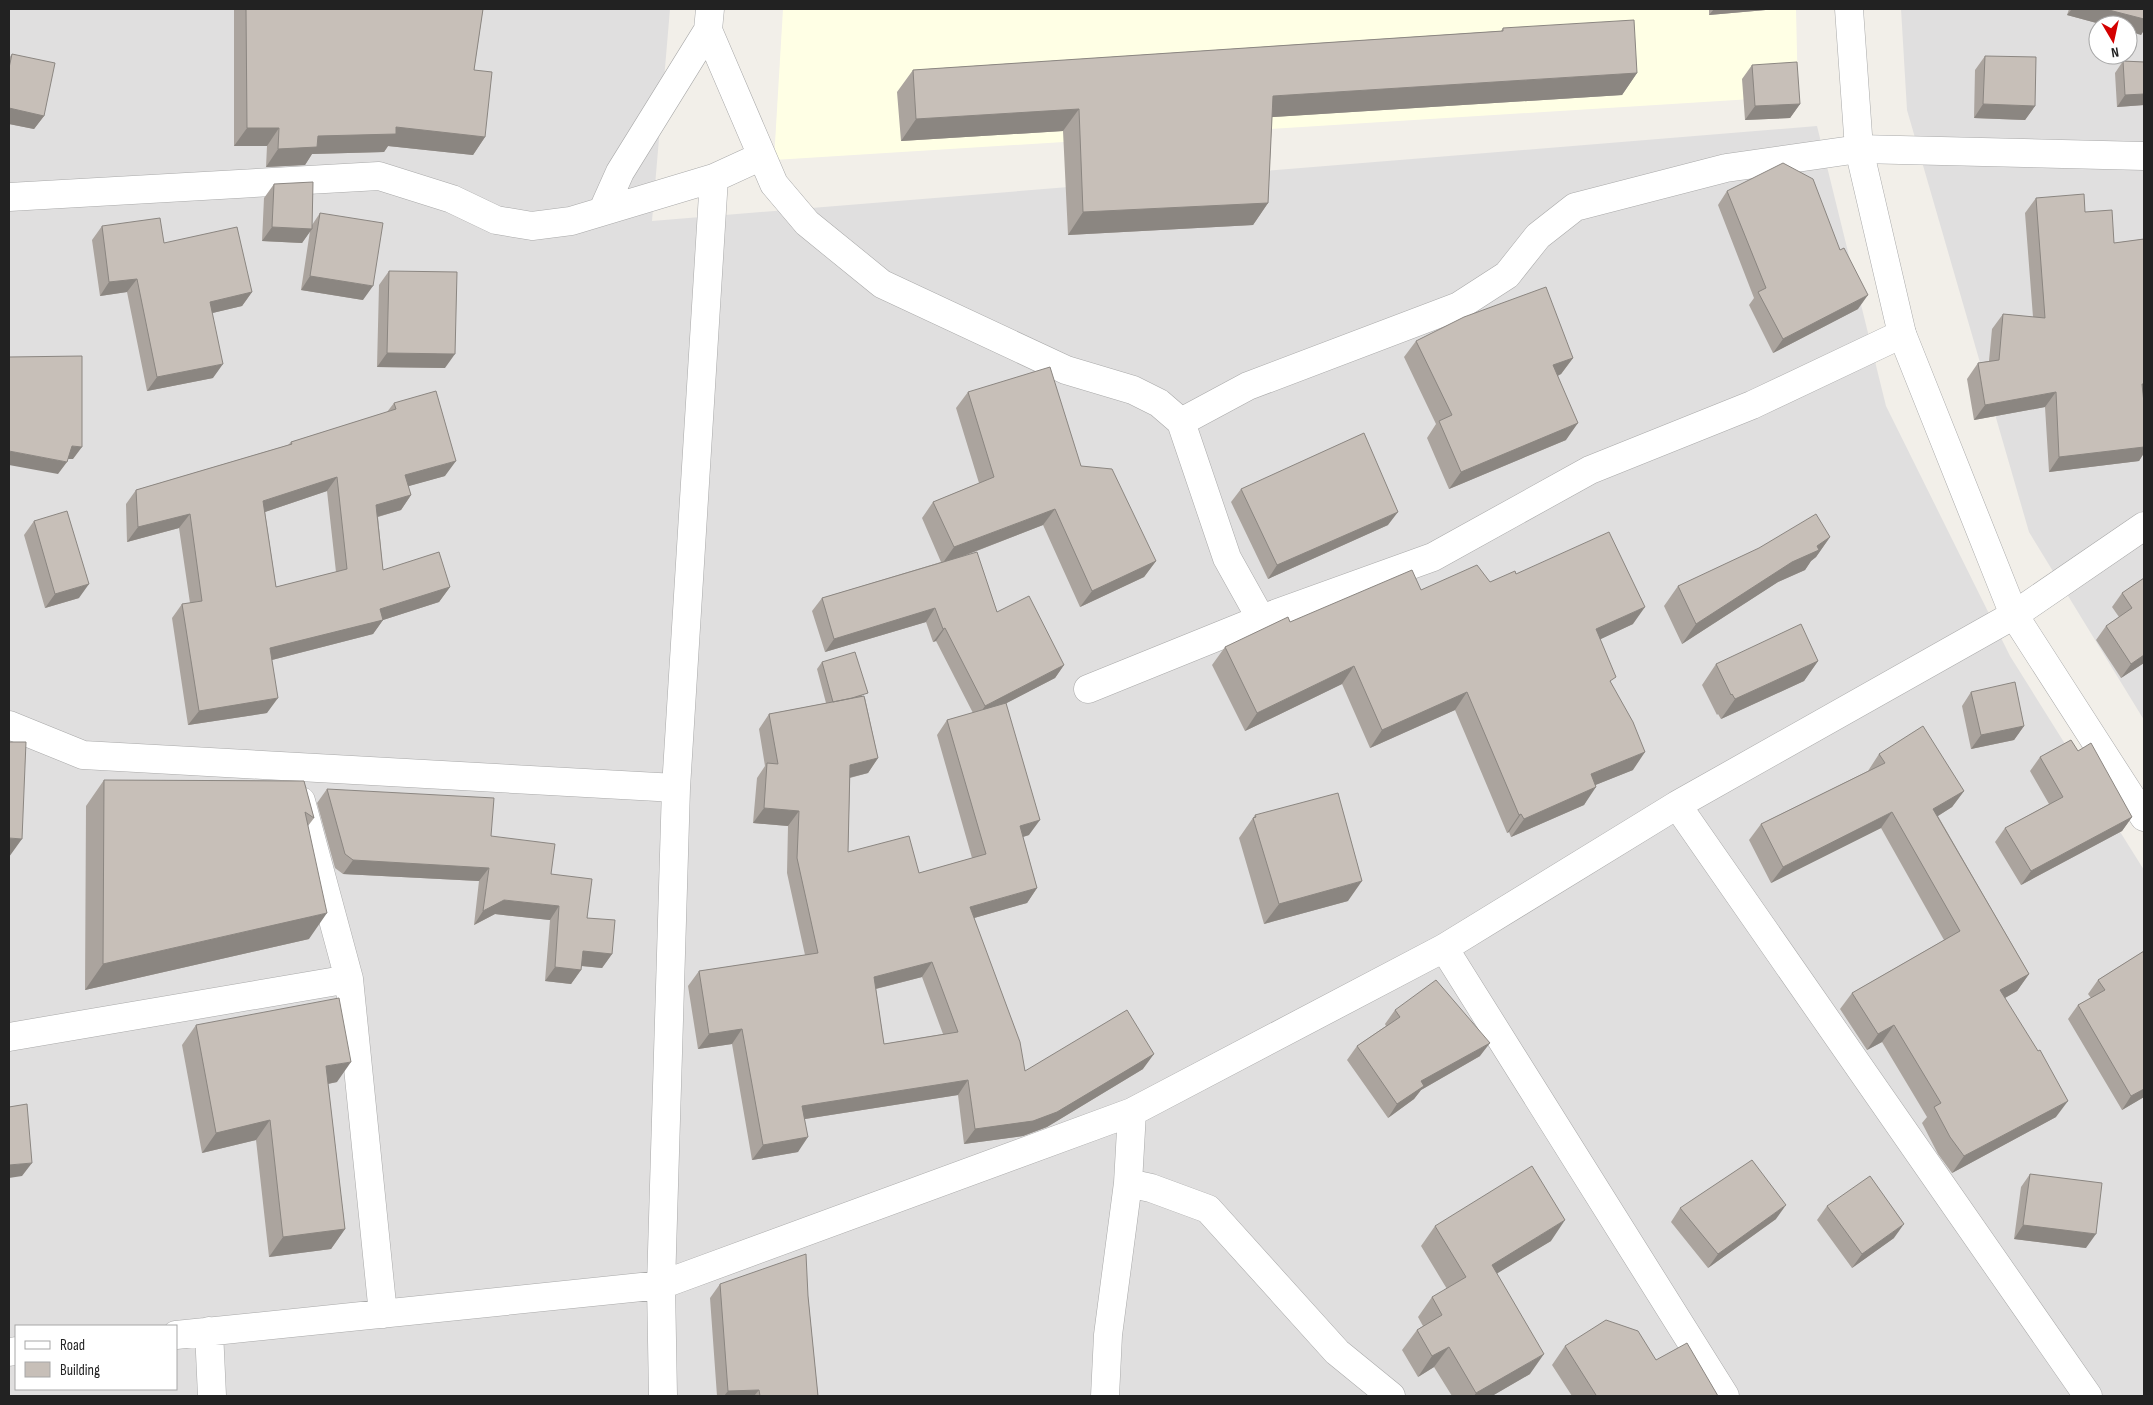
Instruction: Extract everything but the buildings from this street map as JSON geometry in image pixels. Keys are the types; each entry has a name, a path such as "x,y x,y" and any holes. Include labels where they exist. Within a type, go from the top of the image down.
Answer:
{"street":[{"path":"1849,9 1859,149 1902,334 2014,615 2144,817"},
{"path":"709,19 774,184 807,223 882,284 1066,370 1133,390 1160,404 1181,422 1227,558 1261,619"},
{"path":"603,210 620,172 709,19"},
{"path":"1181,422 1248,386 1459,306 1507,275 1538,236 1575,207 1726,168 1859,149 2144,156"},
{"path":"9,197 379,176 452,199 496,220 532,226 571,221 714,178 762,156"},
{"path":"663,1396 661,1285 676,788 714,178"},
{"path":"1088,689 1261,619 1433,557 1590,470 1752,405 1902,334"},
{"path":"178,1335 661,1285 1132,1112 1444,948 1677,805 2014,615 2144,526"},
{"path":"9,725 83,755 676,788"},
{"path":"291,766 349,979 383,1314"},
{"path":"1677,805 2088,1396"},
{"path":"1444,948 1725,1396"},
{"path":"9,1037 349,979"},
{"path":"1105,1396 1108,1335 1128,1183 1132,1112"},
{"path":"1128,1183 1151,1188 1208,1209 1337,1352 1391,1396"},
{"path":"209,1332 212,1396"}],"shaded area":[{"path":"9,9 670,9 652,221 1817,126 1886,406 2010,656 2144,870 2144,1396 9,1396"},
{"path":"783,9 1796,9 1798,96 774,160"},
{"path":"1901,9 2144,9 2144,720 2029,532 1907,110"}]}
